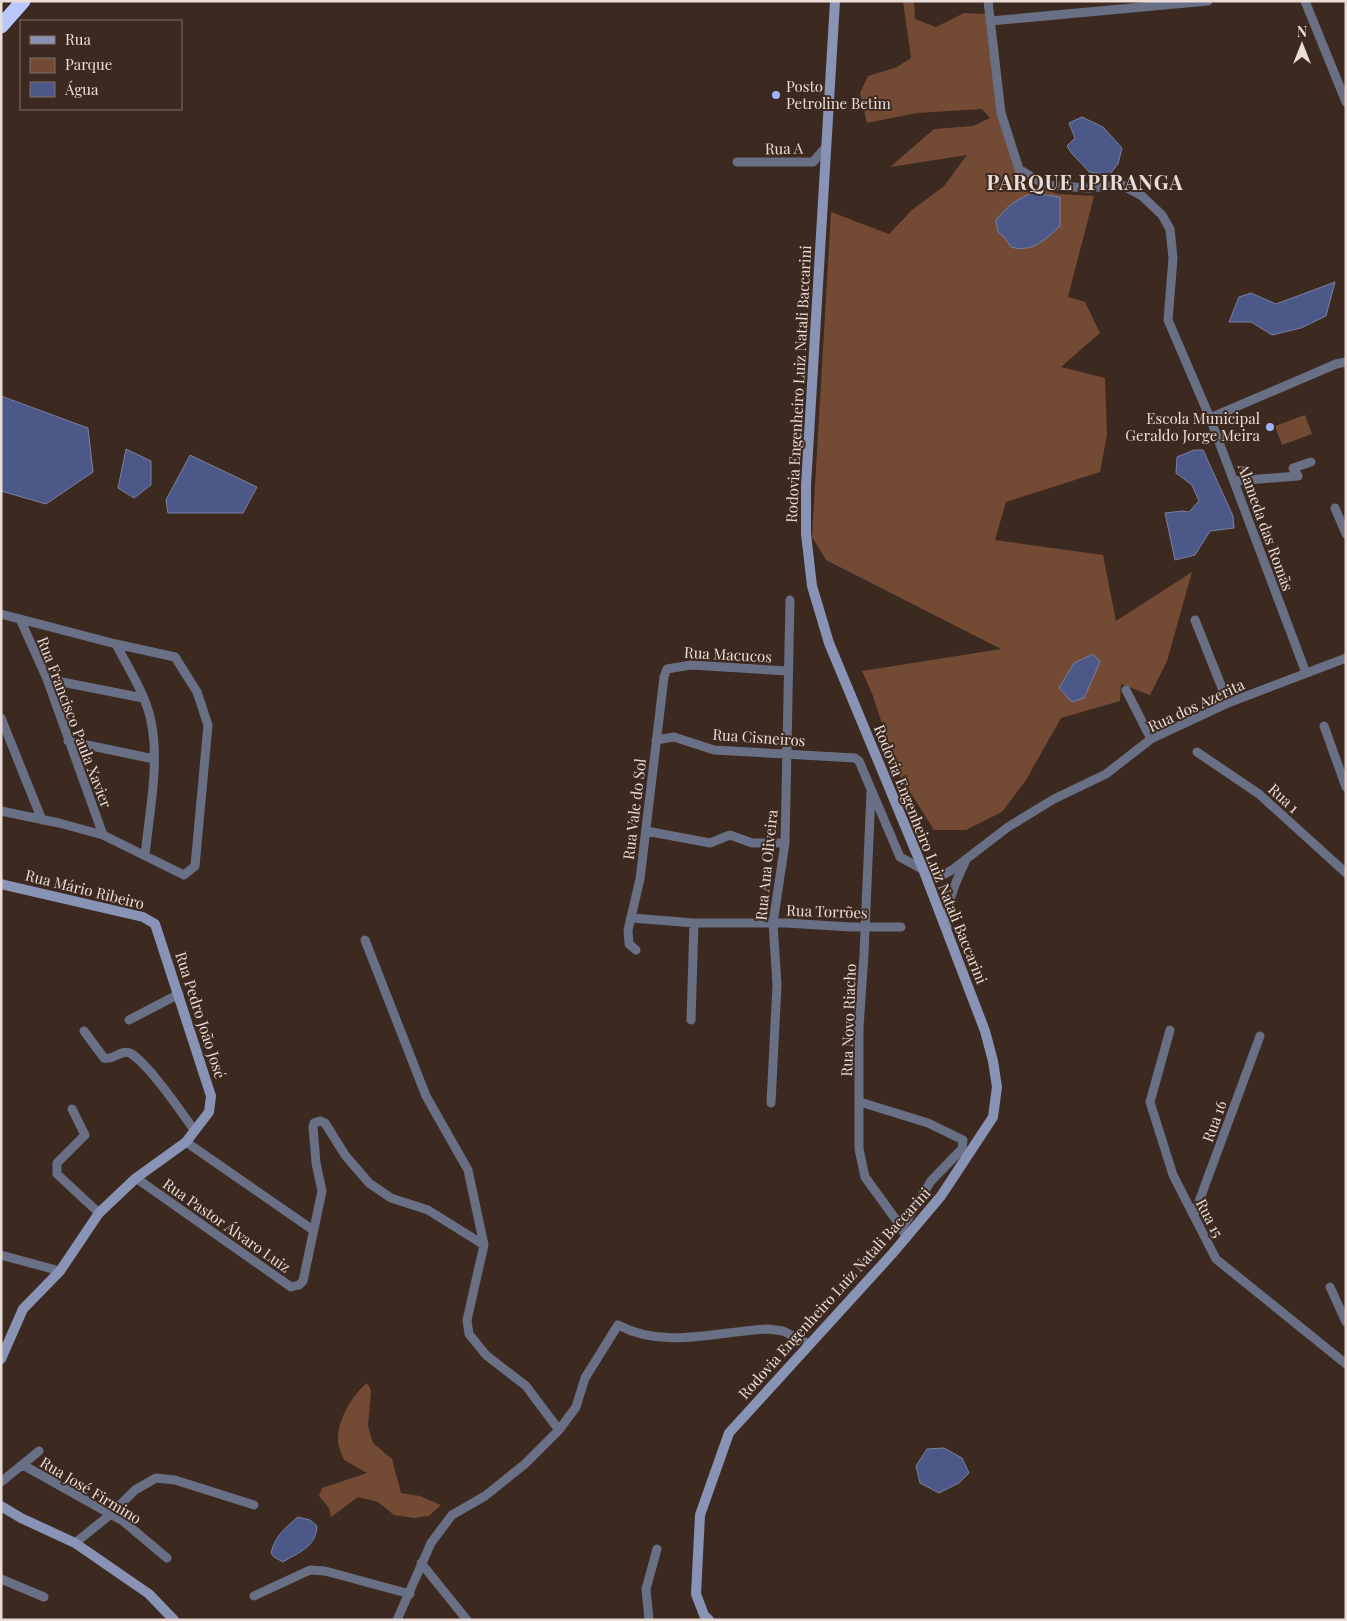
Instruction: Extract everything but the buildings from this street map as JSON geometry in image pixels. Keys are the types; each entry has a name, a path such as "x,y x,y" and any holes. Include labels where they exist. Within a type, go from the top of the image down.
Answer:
{"highway":[{"path":"1,26 23,1"}],"main road":[{"name":"Rodovia Engenheiro Luiz Natali Baccarini","path":"709,1620 704,1615 696,1594 700,1515 729,1433 906,1238 941,1196 993,1117 996,1087 993,1061 985,1031 923,868 829,643 812,586 806,534 806,485 835,1"},
{"name":"Rua Mário Ribeiro","path":"1,884 143,917 155,924 159,930"},
{"name":"Rua Pedro João José","path":"1,1359 23,1309 60,1270 99,1213 136,1178 186,1142 209,1112 211,1096 159,930"},
{"path":"1,1506 21,1518 75,1543 149,1594 174,1620"}],"street":[{"name":"Alameda das Romãs","path":"988,1 1001,113 1019,169 1045,185 1088,188 1122,185 1142,196 1162,215 1170,229 1173,258 1168,320 1235,481 1306,673"},
{"path":"990,21 1208,1"},
{"path":"1305,1 1346,102"},
{"name":"Rua A","path":"737,162 813,162 825,148"},
{"path":"1210,418 1336,364 1346,362"},
{"path":"1235,481 1298,476 1294,468 1311,462"},
{"path":"1335,508 1346,534"},
{"name":"Rua Ana Oliveira","path":"771,1103 777,985 773,923 785,843 790,600"},
{"path":"1,614 116,644 175,657 197,692 208,725 195,866 184,875 103,835 1,811"},
{"name":"Rua Francisco Paula Xavier","path":"20,619 47,679 103,835"},
{"path":"1195,620 1228,703"},
{"path":"116,644 143,698 151,721 154,759 145,856"},
{"name":"Rua dos Azerita","path":"923,868 931,874 941,876 1008,827 1054,798 1106,774 1151,739 1228,703 1346,658"},
{"name":"Rua Macucos","path":"667,669 691,665 788,671"},
{"name":"Rua Vale do Sol","path":"636,950 629,944 628,930 632,918 646,831 664,676 667,669"},
{"path":"47,679 143,698"},
{"path":"1126,690 1151,739"},
{"path":"1,718 42,820"},
{"path":"1324,726 1346,787"},
{"name":"Rua Cisneiros","path":"656,740 674,738 714,750 855,758 859,761 871,790"},
{"path":"68,741 154,759"},
{"name":"Rua 1","path":"1197,752 1259,794 1346,873"},
{"path":"871,790 900,857 923,868"},
{"name":"Rua Novo Riacho","path":"871,790 866,927 858,1028 860,1102 858,1149 865,1177 902,1228 906,1238"},
{"path":"646,831 710,843 730,835 752,843 785,843"},
{"path":"948,933 947,917 954,884 966,859"},
{"name":"Rua Torrões","path":"632,918 694,923 773,923 902,927"},
{"path":"691,1020 694,923"},
{"path":"365,940 426,1096 468,1170 484,1245 467,1320 469,1334 486,1355 526,1386 559,1430"},
{"path":"129,1020 179,994"},
{"name":"Rua 15","path":"1170,1030 1150,1102 1173,1175 1216,1259 1346,1364"},
{"path":"84,1031 104,1058 111,1059 123,1053 130,1054 154,1076 195,1131"},
{"name":"Rua 16","path":"1194,1215 1260,1036"},
{"path":"860,1102 928,1123 963,1140 962,1149 931,1181 902,1228"},
{"path":"72,1109 85,1135 57,1163 57,1174 99,1213"},
{"path":"186,1142 313,1230 322,1191 316,1163 313,1127 314,1123 320,1121 325,1123 345,1156 369,1182 391,1198 428,1210 484,1245"},
{"name":"Rua Pastor Álvaro Luiz","path":"136,1178 291,1287 299,1285 303,1281 313,1230"},
{"path":"1,1255 60,1270"},
{"path":"1330,1287 1346,1322"},
{"path":"397,1620 431,1543 452,1515 484,1496 525,1464 559,1430 576,1407 585,1378 618,1325 630,1331 667,1340 768,1329 783,1332 809,1344"},
{"path":"1,1482 39,1451"},
{"name":"Rua José Firmino","path":"22,1465 111,1514 167,1558"},
{"path":"75,1543 111,1514 135,1490 156,1478 175,1480 254,1505"},
{"path":"649,1620 646,1589 657,1549"},
{"path":"421,1563 467,1620"},
{"path":"254,1596 310,1570 325,1571 410,1594"},
{"path":"1,1578 44,1597"}],"green space":[{"path":"903,1 914,1 915,19 936,27 964,13 986,14 993,79 1001,121 1006,142 1023,183 1058,194 1094,196 1068,297 1085,302 1100,333 1061,367 1105,378 1107,435 1100,472 1006,502 995,540 1103,555 1116,621 1192,572 1167,661 1150,695 1121,684 1120,701 1061,718 1026,780 1002,812 966,830 934,830 898,773 873,696 862,671 1001,649 826,560 812,537 831,212 889,234 912,210 944,186 967,155 890,167 934,129 973,126 990,118 982,109 917,113 867,123 860,93 868,76 897,67 911,58"},
{"path":"1305,415 1312,434 1282,445 1275,426"},
{"path":"367,1383 371,1390 368,1426 373,1443 392,1459 401,1493 420,1496 441,1505 429,1516 414,1518 394,1515 378,1502 358,1497 331,1517 329,1508 319,1496 322,1488 367,1473 344,1460 339,1448 338,1433 346,1409 356,1394"}],"water":[{"path":"1082,117 1103,127 1122,148 1118,164 1110,174 1089,172 1067,146 1075,138 1069,123"},
{"path":"1033,193 1060,197 1060,226 1032,247 1011,247 998,232 996,220 1013,204"},
{"path":"1335,282 1326,316 1301,328 1272,335 1251,322 1229,322 1239,297 1251,293 1276,304"},
{"path":"1,396 88,428 93,472 46,504 1,491"},
{"path":"126,449 151,461 151,485 134,498 118,488"},
{"path":"1194,450 1203,450 1233,516 1234,528 1210,531 1195,555 1175,560 1165,513 1189,512 1199,501 1192,485 1176,473 1177,457"},
{"path":"190,455 257,487 243,513 168,513 166,500"},
{"path":"1093,654 1100,662 1084,698 1072,702 1059,688 1074,663"},
{"path":"944,1448 962,1458 969,1473 959,1483 939,1493 920,1483 916,1466 927,1449"},
{"path":"298,1517 310,1520 317,1526 314,1539 301,1552 283,1562 271,1553 273,1547 281,1533"}],"place":[{"name":"Posto Petroline Betim","path":"776,95"},
{"name":"Escola Municipal Geraldo Jorge Meira","path":"1270,427"}],"district":[{"name":"PARQUE IPIRANGA","path":"1085,181"}]}
